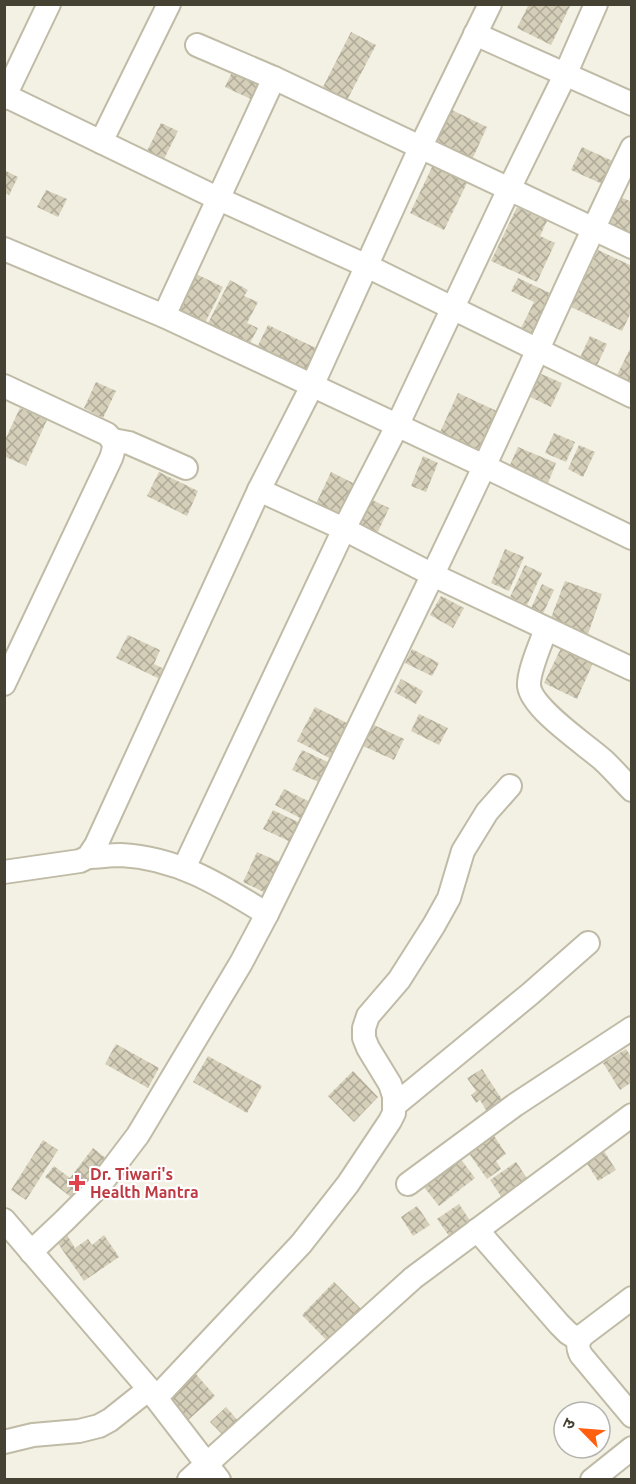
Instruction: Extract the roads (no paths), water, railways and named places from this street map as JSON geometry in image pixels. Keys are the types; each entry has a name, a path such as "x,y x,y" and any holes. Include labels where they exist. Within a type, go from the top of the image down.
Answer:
{"street":[{"path":"49,4 5,96 219,199 367,266 632,396"},
{"path":"101,142 170,4"},
{"path":"88,857 96,845 259,490 312,386 420,148 490,4"},
{"path":"184,868 344,529 397,426 565,75 596,4"},
{"path":"475,34 632,104"},
{"path":"197,45 273,78 632,247"},
{"path":"164,316 273,78"},
{"path":"31,1252 100,1185 138,1135 241,963 433,575 592,228 632,148"},
{"path":"4,249 164,316 632,538"},
{"path":"4,386 107,434 113,440 129,443 186,468"},
{"path":"4,684 111,458 113,440"},
{"path":"259,490 632,669"},
{"path":"546,629 530,677 529,687 532,695 547,713 604,760 632,790"},
{"path":"4,1442 33,1435 79,1431 99,1426 152,1394 301,1244 348,1184 380,1138 394,1113 395,1105 390,1084 364,1038 368,1016 399,980 434,926 449,898 464,851 487,812 510,786"},
{"path":"4,872 72,863 88,857 120,855 150,859 184,868 224,887 267,914"},
{"path":"395,1105 588,944"},
{"path":"408,1184 515,1105 632,1028"},
{"path":"189,1479 212,1471 413,1278 632,1115"},
{"path":"4,1220 152,1394 212,1471"},
{"path":"477,1230 559,1324 579,1340"},
{"path":"632,1298 579,1340 581,1354 632,1416"},
{"path":"592,1479 632,1448"}],"place":[{"name":"Dr. Tiwari's Health Mantra","path":"77,1183"}]}
